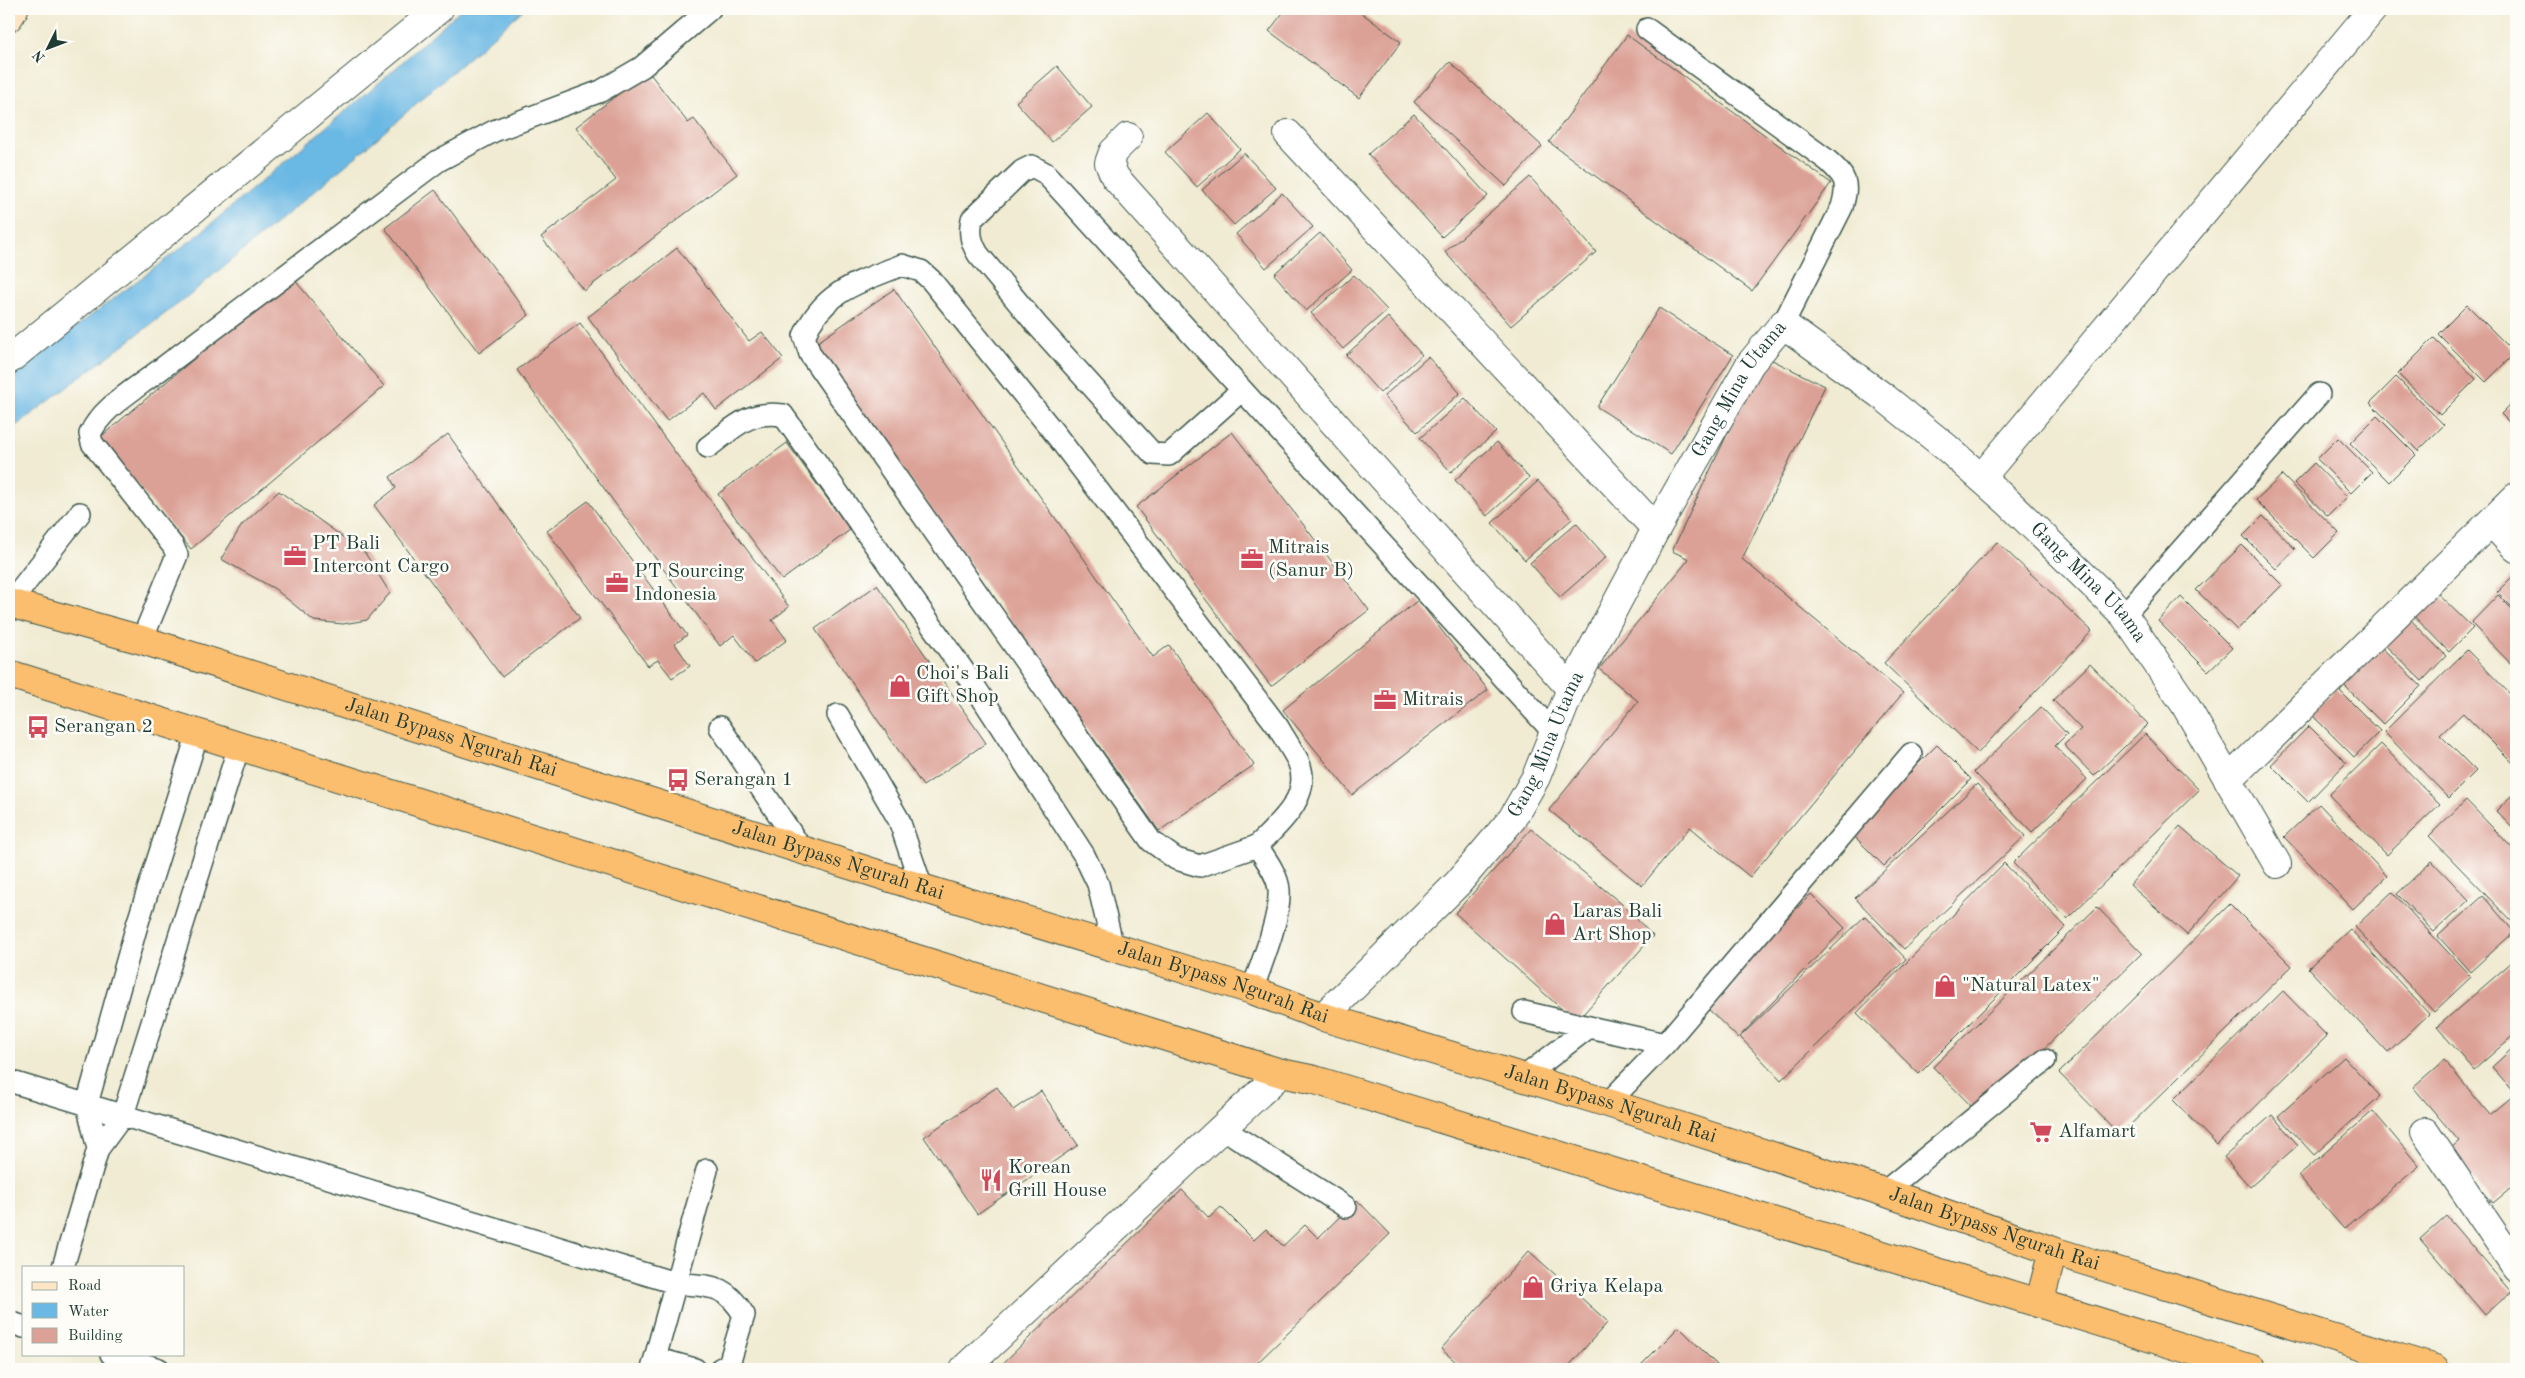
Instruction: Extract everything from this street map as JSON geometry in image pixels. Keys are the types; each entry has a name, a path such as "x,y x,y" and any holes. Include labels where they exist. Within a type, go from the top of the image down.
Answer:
{"highway":[{"name":"Jalan Bypass Ngurah Rai","path":"9,603 142,640 922,888 1252,990 1323,1017 1608,1103 1884,1192 2053,1251 2435,1369"},
{"path":"9,674 1281,1073 1324,1083 2252,1369"},
{"path":"2039,1304 2053,1251"}],"street":[{"path":"9,17 14,9"},
{"path":"9,360 439,9"},
{"path":"1981,478 2373,9"},
{"path":"1288,134 1656,530"},
{"path":"1128,136 1113,152 1109,163 1115,177 1572,689"},
{"name":"Gang Mina Utama","path":"1323,1017 1487,851 1512,819 1536,777 1572,689 1656,530 1750,364 1783,324 1885,398 1981,478 2124,614 2184,703 2277,864"},
{"path":"2228,780 2516,497"},
{"path":"2490,522 2516,548"},
{"path":"964,1369 1281,1073"},
{"path":"2425,1132 2516,1267"}],"lane":[{"path":"142,640 177,555 173,546 92,443 90,434 92,428 113,406 167,364 438,161 494,131 600,91 642,67 710,9"},
{"path":"1647,29 1827,160 1845,179 1846,191 1842,207 1783,324"},
{"path":"1242,390 1169,455 1154,454 1036,324 978,254 971,242 970,229 972,219 1022,171 1032,166 1039,168 1242,390 1554,734"},
{"path":"902,265 921,271 931,280 1056,435 1278,728 1298,762 1303,785 1287,816 1257,846 1200,866 1176,859 1151,841 810,354 804,336 812,318 841,290 902,265"},
{"path":"2124,614 2319,394"},
{"path":"708,447 745,419 764,412 783,415 975,687 1084,855 1098,884 1113,948"},
{"path":"9,603 80,513"},
{"path":"838,715 900,820 922,888"},
{"path":"720,727 801,848"},
{"path":"98,1149 87,1104 137,925 198,733"},
{"path":"63,1266 98,1149 123,1115 239,746"},
{"path":"1608,1103 1665,1044 1911,754"},
{"path":"1252,990 1273,928 1279,890 1273,873 1257,846"},
{"path":"1524,1012 1665,1044"},
{"path":"1524,1077 1589,1027"},
{"path":"1884,1192 2045,1060"},
{"path":"9,1081 675,1283 720,1288 735,1300 744,1315 728,1364 720,1369"},
{"path":"1222,1128 1346,1207"},
{"path":"695,1369 653,1364 707,1170"},
{"path":"9,1322 22,1326"},
{"path":"117,1356 159,1369"}],"water":[{"path":"461,9 524,9 359,154 182,301 9,431 9,377 193,239 388,75"}],"building":[{"path":"1286,9 1356,9 1401,42 1359,98 1269,31"},
{"path":"1627,35 1831,183 1752,291 1549,142"},
{"path":"1450,62 1542,146 1506,186 1414,102"},
{"path":"1057,66 1092,107 1052,142 1016,102"},
{"path":"648,71 688,123 694,119 737,174 584,291 541,237 616,180 576,127"},
{"path":"1208,113 1240,149 1197,187 1165,152"},
{"path":"1414,114 1488,196 1442,237 1368,154"},
{"path":"1244,153 1276,188 1234,225 1202,190"},
{"path":"1530,177 1596,252 1511,326 1445,252"},
{"path":"435,190 529,315 479,353 385,228"},
{"path":"1282,193 1313,227 1266,268 1236,234"},
{"path":"1320,233 1352,270 1306,311 1274,274"},
{"path":"677,248 749,341 762,332 783,358 716,410 704,393 667,421 588,317"},
{"path":"1354,275 1387,310 1343,349 1311,313"},
{"path":"292,277 384,386 191,549 98,439"},
{"path":"894,289 1153,657 1169,645 1254,765 1159,831 815,344"},
{"path":"2467,305 2515,353 2486,382 2438,334"},
{"path":"1659,308 1733,355 1671,454 1597,407"},
{"path":"1388,317 1422,355 1380,393 1346,355"},
{"path":"580,323 789,607 772,620 787,640 755,663 734,635 720,646 517,370"},
{"path":"2434,338 2476,379 2440,415 2398,374"},
{"path":"1764,356 1825,386 1742,559 1903,693 1750,877 1690,827 1642,886 1549,810 1638,701 1599,669 1689,559 1672,551"},
{"path":"1428,357 1460,393 1417,432 1384,396"},
{"path":"2396,377 2444,425 2418,451 2370,403"},
{"path":"1465,398 1496,432 1451,472 1420,438"},
{"path":"2516,399 2516,429 2501,414"},
{"path":"2377,416 2416,455 2389,482 2350,443"},
{"name":"Mitrais (Sanur B)","path":"1232,432 1369,610 1271,686 1136,507"},
{"path":"448,434 580,618 502,677 374,505 396,488 390,477"},
{"path":"2338,438 2372,472 2351,493 2317,459"},
{"path":"1497,442 1529,478 1487,516 1455,480"},
{"path":"787,443 850,530 782,580 718,494"},
{"path":"2314,463 2347,497 2328,516 2294,483"},
{"path":"2282,475 2339,533 2314,558 2256,500"},
{"path":"1538,481 1572,519 1525,560 1492,523"},
{"name":"PT Bali Intercont Cargo","path":"279,491 365,553 390,593 367,620 343,624 314,621 275,589 221,559 242,525"},
{"name":"PT Sourcing Indonesia","path":"588,501 687,635 675,644 690,666 672,678 658,660 648,666 547,531"},
{"path":"2263,516 2295,549 2276,569 2243,536"},
{"path":"1576,523 1606,557 1560,597 1530,563"},
{"path":"1997,542 2092,631 1978,753 1884,663"},
{"path":"2242,545 2282,585 2237,630 2196,590"},
{"path":"2516,573 2516,611 2497,592"},
{"name":"Choi's Bali Gift Shop","path":"877,585 986,743 923,786 815,629"},
{"path":"2430,586 2473,628 2449,652 2407,609"},
{"path":"2498,595 2516,613 2516,669 2471,623"},
{"path":"2181,597 2232,648 2208,671 2158,621"},
{"name":"Mitrais","path":"1418,600 1488,690 1352,795 1283,710"},
{"path":"2408,617 2446,656 2422,681 2382,642"},
{"path":"2380,646 2421,686 2383,724 2343,684"},
{"path":"2467,650 2516,700 2516,766 2463,713 2440,735 2476,771 2449,798 2384,732"},
{"path":"2090,664 2148,724 2094,776 2064,745 2081,729 2053,700"},
{"path":"2337,688 2380,731 2354,757 2311,714"},
{"path":"2041,707 2067,734 2055,746 2087,779 2032,832 1974,772"},
{"path":"2309,726 2346,763 2308,802 2271,765"},
{"path":"2145,734 2199,790 2067,919 2013,863"},
{"path":"2381,744 2440,804 2387,855 2329,795"},
{"path":"1937,745 1971,779 1884,866 1850,832"},
{"path":"1977,784 2025,836 1904,949 1855,898"},
{"path":"2516,791 2516,832 2496,811"},
{"path":"2466,800 2516,852 2516,926 2429,836"},
{"path":"2319,804 2387,876 2353,909 2284,837"},
{"path":"2180,826 2238,876 2187,935 2130,885"},
{"name":"Laras Bali Art Shop","path":"1531,829 1623,905 1653,936 1576,1022 1455,913"},
{"path":"2432,861 2469,900 2434,932 2397,894"},
{"name":"\"Natural Latex\"","path":"2004,863 2066,927 1919,1074 1857,1013"},
{"path":"2392,892 2471,977 2434,1012 2355,927"},
{"path":"1811,894 1845,928 1738,1038 1703,1004"},
{"path":"2483,896 2514,932 2470,972 2438,936"},
{"path":"2230,904 2292,966 2120,1135 2059,1073"},
{"path":"2097,907 2142,953 1978,1113 1933,1067"},
{"path":"1865,916 1906,959 1781,1080 1740,1037"},
{"path":"2350,929 2429,1014 2388,1053 2308,968"},
{"path":"2513,961 2516,965 2516,1033 2474,1070 2437,1027"},
{"path":"2283,991 2327,1036 2217,1145 2173,1100"},
{"path":"2516,1045 2516,1094 2492,1067"},
{"path":"2344,1057 2380,1096 2314,1155 2278,1116"},
{"path":"2444,1060 2490,1115 2514,1095 2516,1098 2516,1184 2493,1203 2449,1150 2459,1141 2413,1087"},
{"name":"Korean Grill House","path":"997,1087 1013,1110 1041,1091 1078,1145 977,1214 924,1137"},
{"path":"2373,1111 2419,1166 2344,1229 2298,1176"},
{"path":"2272,1115 2298,1145 2250,1187 2224,1157"},
{"path":"1182,1190 1209,1218 1221,1207 1254,1240 1266,1229 1283,1246 1305,1225 1318,1238 1357,1200 1390,1234 1251,1369 997,1369"},
{"path":"2446,1216 2511,1292 2485,1315 2420,1239"},
{"name":"Griya Kelapa","path":"1529,1251 1608,1322 1566,1369 1464,1369 1441,1349"},
{"path":"1679,1327 1721,1369 1637,1369"}],"place":[{"name":"PT Bali Intercont Cargo","path":"295,556"},
{"name":"Mitrais (Sanur B)","path":"1252,559"},
{"name":"PT Sourcing Indonesia","path":"617,583"},
{"name":"Choi's Bali Gift Shop","path":"900,686"},
{"name":"Mitrais","path":"1385,700"},
{"name":"Serangan 2","path":"38,727"},
{"name":"Serangan 1","path":"678,780"},
{"name":"Laras Bali Art Shop","path":"1555,924"},
{"name":"\"Natural Latex\"","path":"1945,986"},
{"name":"Alfamart","path":"2041,1132"},
{"name":"Korean Grill House","path":"991,1180"},
{"name":"Griya Kelapa","path":"1533,1287"}]}
